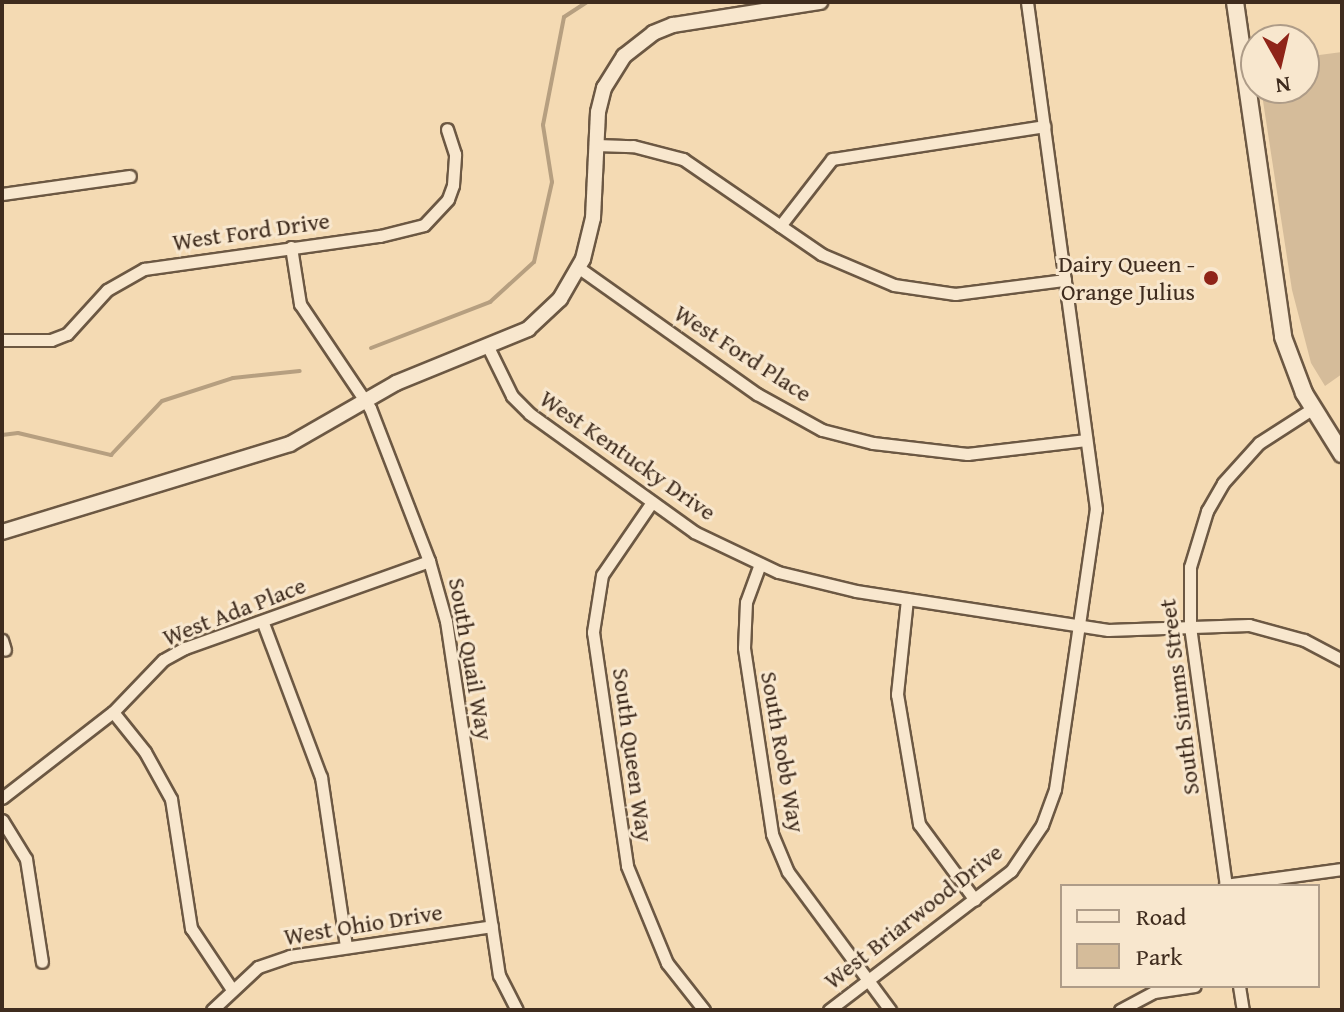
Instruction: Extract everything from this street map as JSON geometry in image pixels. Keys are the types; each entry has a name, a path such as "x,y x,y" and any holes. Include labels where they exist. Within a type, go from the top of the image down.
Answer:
{"main road":[{"path":"1235,2 1279,317 1290,359 1312,409 1342,454"}],"street":[{"path":"2,532 290,444 396,383 489,349 539,320 579,268 593,218 596,145 604,88 632,48 673,25 820,2"},
{"name":"West Briarwood Drive","path":"829,1010 975,900 1020,860 1047,814 1096,522 1027,2"},
{"path":"780,226 832,159 1044,126"},
{"name":"West Ford Drive","path":"2,340 51,340 67,334 107,290 144,269 424,225 448,199 453,185 455,154 447,129"},
{"path":"596,145 633,146 683,159 853,272 924,292 984,293 1065,280"},
{"path":"2,194 130,176"},
{"name":"South Quail Way","path":"291,247 300,304 365,401 429,561 446,621 499,975 517,1010"},
{"name":"West Ford Place","path":"579,268 757,394 822,430 873,443 967,454 1086,440"},
{"name":"West Kentucky Drive","path":"489,349 520,406 694,532 760,564 825,585 1080,625 1135,632 1190,625 1270,629 1342,660"},
{"name":"South Simms Street","path":"1226,884 1190,625 1190,567 1214,497 1259,443 1312,409"},
{"name":"South Queen Way","path":"652,502 602,575 593,632 627,866 667,963 704,1010"},
{"name":"West Ada Place","path":"2,798 113,712 163,660 209,638 263,623 429,561"},
{"name":"South Robb Way","path":"760,564 746,602 744,648 772,834 788,872 890,1010"},
{"path":"907,599 897,694 919,824 975,900"},
{"path":"263,623 321,777 346,946"},
{"path":"113,712 145,752 171,799 191,928 231,988"},
{"path":"2,820 26,859 42,962"},
{"path":"1240,884 1342,869"},
{"name":"West Ohio Drive","path":"212,1010 231,988 258,967 346,946 492,926"},
{"path":"1120,1010 1154,992 1181,988"},
{"path":"1239,988 1243,1010"}],"green space":[{"path":"1342,52 1342,374 1325,386 1311,363 1292,290 1263,104 1320,104 1320,55"}],"waterway":[{"path":"371,348 490,302 534,262 552,182 543,125 564,17 587,2"},
{"path":"2,435 18,433 111,455 162,401 233,378 300,371"}],"place":[{"name":"Dairy Queen - Orange Julius","path":"1211,278"}]}
